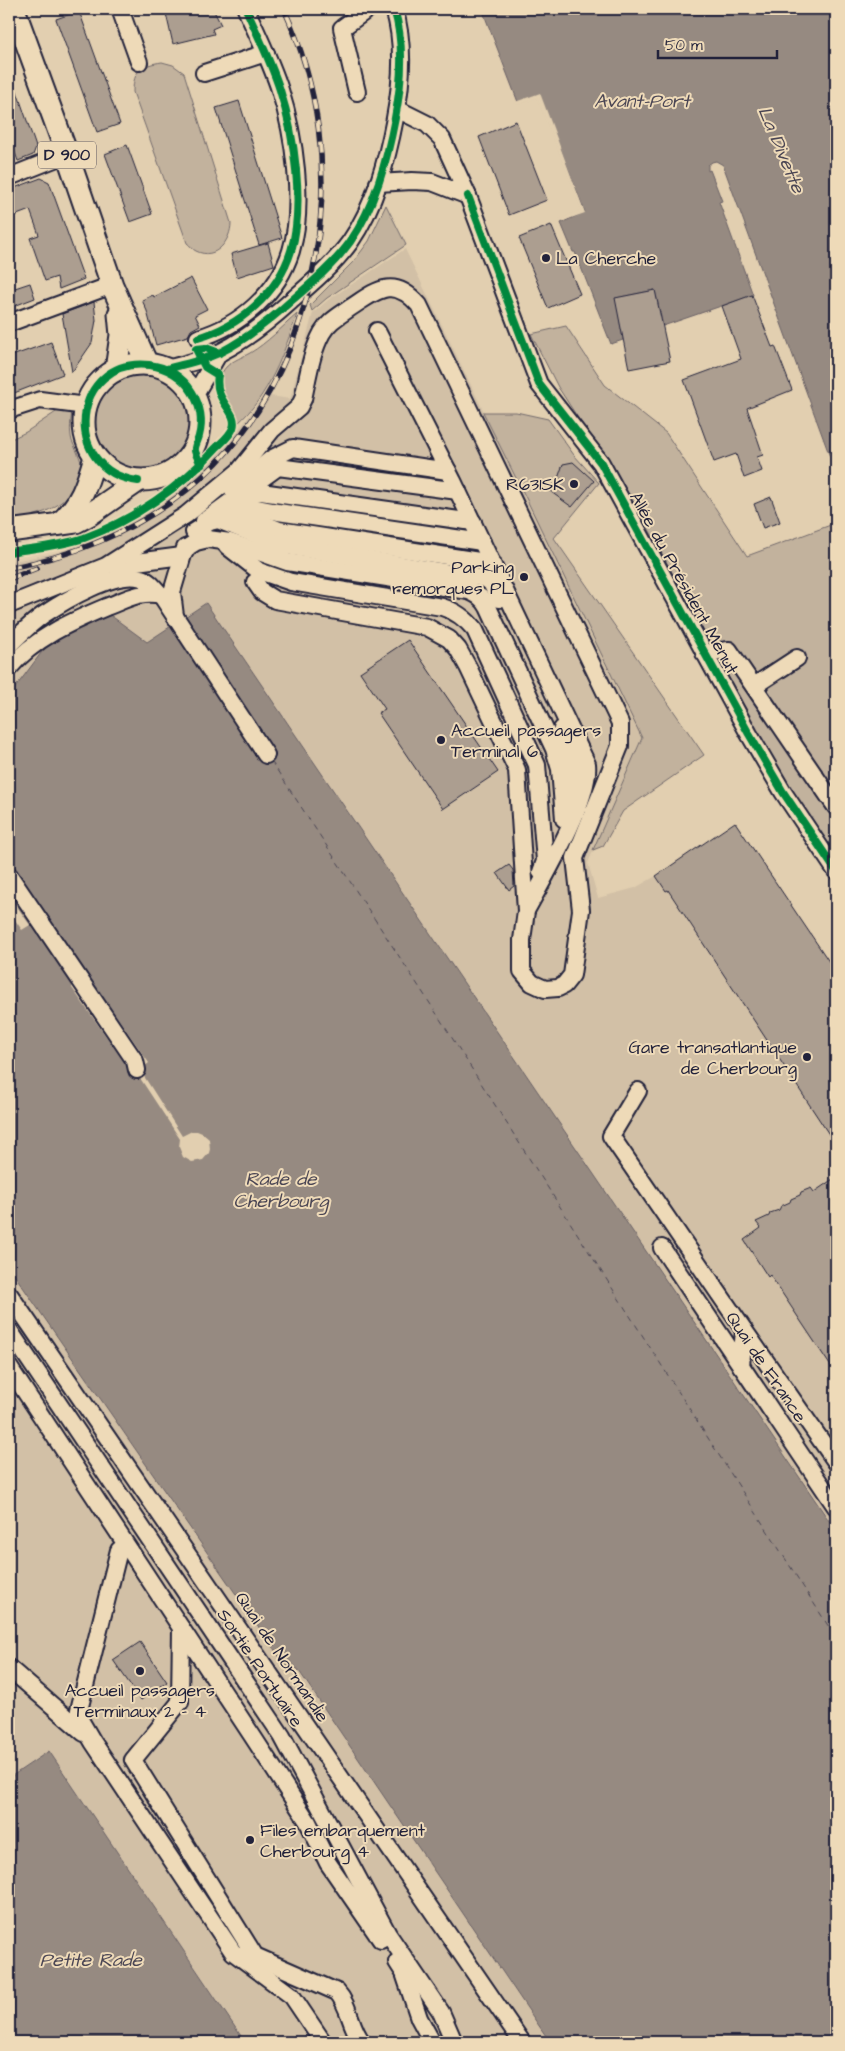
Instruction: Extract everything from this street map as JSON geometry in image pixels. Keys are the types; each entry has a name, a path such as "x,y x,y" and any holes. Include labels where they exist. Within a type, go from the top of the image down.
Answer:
{"main road":[{"name":"D 900","path":"14,9 115,293 157,367"},
{"name":"D 900","path":"115,293 121,336 116,370"},
{"path":"134,365 157,367 183,380 194,396 199,408 200,429 197,442 190,456 180,467 166,476 151,480 138,480 114,474 96,458 88,446 84,420 86,406 97,385 116,370 134,365"},
{"path":"59,524 76,506 84,492 96,458"},
{"path":"9,531 76,522 89,516 138,480"}],"street":[{"path":"9,11 14,9"},
{"path":"120,9 139,62"},
{"path":"198,338 227,328 251,310 268,293 282,273 292,250 297,207 296,167 289,127 280,90 246,9"},
{"path":"357,92 342,28 368,9"},
{"path":"157,367 220,353 251,334 330,266 350,242 359,228 378,184 392,135 397,109 401,44 394,9"},
{"path":"204,73 266,53"},
{"name":"Allée du Président Menut","path":"397,109 427,124 442,138 468,196 539,384 600,463 783,792 836,871"},
{"path":"9,177 67,154"},
{"path":"378,184 412,181 432,182 468,196"},
{"path":"106,566 167,528 218,490 239,471 272,430 292,414 303,399 316,345 329,322 380,289 397,289 413,298 419,305 620,723 620,746 575,858 581,902 580,919 572,974 564,985 545,990 526,978 522,971 522,948 526,910 517,770 458,649 449,639 427,627 284,530 262,485 215,518 194,524 206,511 271,459 284,530 275,600 268,596 255,582 234,550"},
{"path":"9,323 115,293"},
{"path":"377,331 472,522 582,751 588,773 587,782 564,841 526,910"},
{"path":"194,396 220,353"},
{"path":"9,410 40,400 86,406"},
{"path":"9,605 106,566 240,505 425,610 446,616 458,624 472,640 531,766 542,868"},
{"path":"472,522 284,530 220,530 210,531 203,535 215,518 222,513 284,530 469,591 483,600 554,749 560,769 561,825 526,910"},
{"path":"215,518 202,540 234,550 261,578 284,530"},
{"path":"176,618 172,592 215,518"},
{"path":"234,550 284,530 472,522"},
{"path":"284,530 472,522"},
{"path":"284,530 472,522"},
{"path":"284,530 472,522"},
{"path":"284,530 432,597 456,604 473,616 479,624 543,761 561,825"},
{"path":"284,530 446,626 466,646 523,768 534,891"},
{"path":"9,645 44,615 106,582 131,576 144,578 156,590 176,618 266,754"},
{"path":"9,657 42,630 110,600 156,590"},
{"path":"9,668 48,635 68,623 134,596 153,593 156,590"},
{"path":"704,653 729,650 836,807"},
{"path":"754,686 797,658"},
{"path":"9,875 135,1061 137,1070"},
{"path":"638,1091 611,1136 836,1462"},
{"name":"Quai de France","path":"662,1248 836,1507"},
{"name":"Quai de Normandie","path":"9,1294 522,2042"},
{"name":"Sortie Portuaire","path":"9,1330 282,1736 388,1934 441,2012 454,2042"},
{"path":"741,1366 744,1330"},
{"path":"9,1367 308,1822 328,1862 404,1973 418,2018 432,2042"},
{"path":"119,1550 79,1710 79,1718 233,1952 292,1996 323,2042"},
{"path":"181,1628 180,1702 133,1760 255,1956 338,1992 346,2003 354,2030 362,2042"},
{"path":"9,1668 93,1742"}],"shaded area":[{"path":"162,62 173,65 184,73 231,223 225,242 216,251 210,253 196,251 187,243 133,92 135,78 140,70 149,65"},
{"path":"386,205 406,245 327,298 312,311 310,305 354,261 369,241"},
{"path":"405,249 642,738 588,863 598,898 635,888 656,876 666,891 668,890 836,1145 836,1177 814,1192 800,1195 781,1206 779,1210 770,1213 769,1216 758,1224 761,1228 744,1240 768,1276 770,1275 836,1374 836,1531 207,604 147,643 9,696 9,562 59,552 106,535 140,517 173,495 201,471 234,436 264,395 290,399 313,313 328,300"},
{"path":"297,314 281,359 267,387 248,413 237,424 236,413 225,399 221,388 220,382 224,369 262,345"},
{"path":"566,326 605,385 666,433 747,556 836,523 836,857 776,767 644,520 558,387 531,334"},
{"path":"143,375 161,379 177,389 187,405 191,423 187,441 177,457 161,467 143,471 125,467 109,457 99,441 95,423 99,405 109,389 125,379"},
{"path":"59,410 72,410 71,437 82,465 79,478 66,498 50,510 30,517 9,521 9,440 26,432"},
{"path":"483,412 516,412 548,419 574,455 599,483 554,538 704,755 623,811 603,846 593,850 642,738"},
{"path":"9,1267 290,1672 297,1668 550,2042 245,2042 49,1751 9,1778"}],"water":[{"name":"Avant-Port","path":"482,9 836,9 836,473 723,165 716,161 712,162 708,165 708,171 710,170 722,201 719,202 753,295 663,326 655,290 616,298 623,340 611,344 575,252 573,252 561,223 585,212 539,94 518,102"},
{"name":"Rade de Cherbourg","path":"206,603 836,1531 836,2042 550,2042 297,1668 290,1672 9,1267 9,696 47,645 110,615 147,642"},
{"name":"Petite Rade","path":"49,1751 245,2042 9,2042 9,1778"}],"pier":[{"path":"540,93 585,213 560,222 560,220 582,210 575,190 537,97 518,104 515,102"},
{"path":"9,866 83,975 89,976 149,1063 140,1070 182,1136 192,1131 197,1131 209,1139 209,1153 203,1160 192,1162 183,1157 179,1147 180,1139 136,1072 134,1074 127,1066 72,988 73,982 9,885"},
{"path":"9,902 16,905 30,925 22,930 13,917 9,920"}],"building":[{"path":"165,9 213,9 221,25 212,29 214,34 173,44"},
{"path":"79,11 120,124 97,132 56,19"},
{"path":"11,74 36,147 33,155 18,161 9,136 9,75"},
{"path":"239,101 282,238 259,245 216,108"},
{"path":"516,121 547,200 509,215 479,137"},
{"path":"127,145 152,214 130,222 105,154"},
{"path":"41,178 49,182 84,279 59,289 57,277 45,281 30,238 39,235 30,210 9,218 9,190"},
{"name":"La Cherche","path":"551,225 580,294 548,308 519,238"},
{"path":"268,243 274,265 237,277 231,254"},
{"path":"191,278 207,309 195,315 200,325 191,330 188,336 156,345 147,311 142,300 153,295 154,297"},
{"path":"30,283 35,298 9,308 9,290"},
{"path":"655,290 670,361 629,369 615,298"},
{"path":"752,295 772,347 775,346 792,390 747,408 763,455 757,457 762,471 744,478 736,454 714,462 684,380 741,359 722,306"},
{"path":"94,302 96,320 92,343 72,372 62,314"},
{"path":"51,342 63,374 9,395 9,357"},
{"name":"R631SK","path":"573,462 594,481 572,507 551,492 555,487 563,464"},
{"path":"771,497 780,522 763,528 754,504"},
{"name":"Accueil passagers Terminal 6","path":"408,640 498,772 443,809 378,713 385,709 360,672"},
{"name":"Gare transatlantique de Cherbourg","path":"735,822 830,963 832,962 836,969 836,1145 668,890 666,891 656,876"},
{"path":"509,865 513,870 514,886 509,890 497,873"},
{"path":"836,1177 836,1374 770,1275 768,1277 744,1240 761,1228 756,1222 769,1216 770,1213 779,1210 781,1206 800,1195 801,1192 811,1188 814,1192"},
{"name":"Accueil passagers Terminaux 2 - 4","path":"140,1642 167,1682 141,1700 113,1660"}],"ferry route":[{"path":"271,761 431,1005 836,1638"}],"railway":[{"path":"9,568 71,552 126,529 175,499 216,463 252,420 280,371 302,315 316,253 322,191 318,128 313,98 306,67 284,9"},
{"path":"9,579 37,568"}],"cycle path":[{"path":"198,338 214,333 228,325 255,306 267,294 285,266 295,233 297,191 290,127 276,80 246,9"},
{"path":"167,369 215,355 249,335 315,280 337,258 359,228 379,182 395,118 399,91 401,49 394,9"},
{"path":"468,196 539,384 601,463 749,734 783,792 836,871"},
{"path":"9,552 66,543 102,531 138,512 188,476 228,436 233,428 232,416 219,392 217,384 218,375 205,367 196,349 206,348 219,353"},
{"path":"138,481 113,473 96,457 86,438 85,416 91,395 104,378 123,367 156,366 168,370 179,377 188,387 195,397 200,413 201,425 195,449 201,465"}],"place":[{"name":"La Cherche","path":"546,258"},
{"name":"R631SK","path":"574,484"},
{"name":"Parking remorques PL","path":"524,577"},
{"name":"Accueil passagers Terminal 6","path":"441,740"},
{"name":"Gare transatlantique de Cherbourg","path":"807,1057"},
{"name":"Accueil passagers Terminaux 2 - 4","path":"140,1671"},
{"name":"Files embarquement Cherbourg 4","path":"250,1840"}],"water label":[{"name":"La Divette","path":"781,150"}]}
